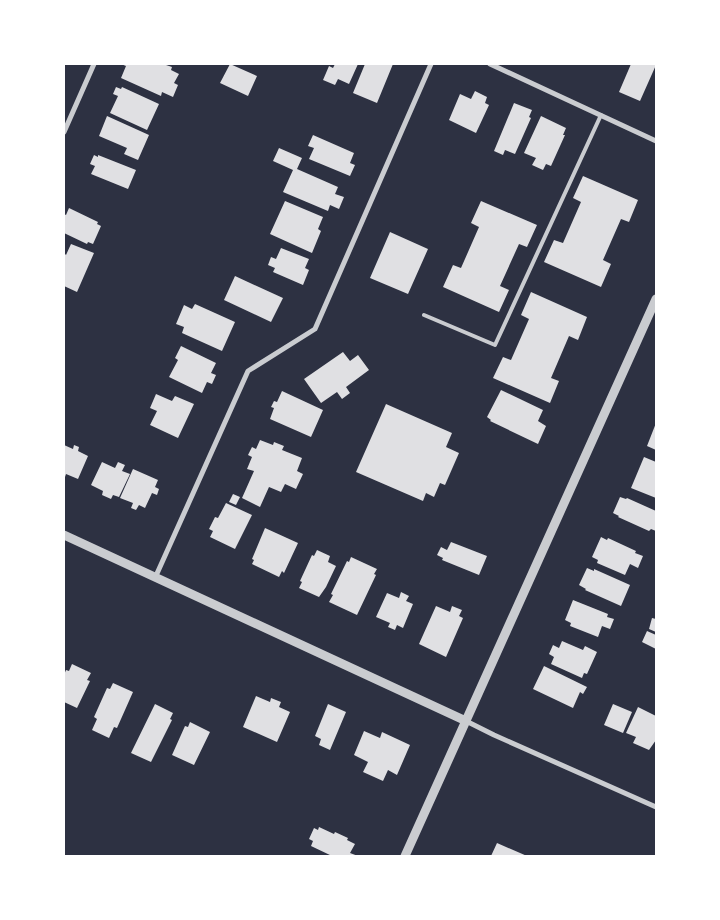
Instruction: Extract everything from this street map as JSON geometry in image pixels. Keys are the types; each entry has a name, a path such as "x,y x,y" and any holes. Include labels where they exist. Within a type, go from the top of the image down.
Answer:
{"street":[{"path":"64,132 94,64"},
{"path":"155,578 248,371 315,329 431,64"},
{"path":"490,64 656,141"},
{"path":"405,856 656,299"},
{"path":"64,535 494,735 656,807"}],"lane":[{"path":"424,315 495,345 601,115"}],"building":[{"path":"121,64 163,64 172,67 171,70 179,74 174,83 178,85 173,97 162,92 161,96 121,78 126,66"},
{"path":"230,64 257,76 248,96 220,83"},
{"path":"335,64 358,64 349,84 338,79 335,85 323,80 329,66 333,68"},
{"path":"365,64 393,64 377,103 353,93"},
{"path":"631,64 656,65 640,101 619,92"},
{"path":"116,87 121,89 122,87 159,104 147,130 110,113 118,96 113,94"},
{"path":"475,91 487,97 485,103 489,105 476,133 449,120 460,94 471,99"},
{"path":"514,103 532,110 529,117 531,118 515,154 505,150 503,155 494,151"},
{"path":"107,116 149,135 138,160 124,154 127,148 99,136"},
{"path":"541,116 566,128 563,135 565,135 551,166 546,164 543,170 532,165 536,158 524,153"},
{"path":"313,135 354,153 350,163 355,165 350,176 309,159 314,148 308,146"},
{"path":"279,148 302,158 297,169 338,187 335,194 344,197 339,209 330,205 328,211 283,192 293,170 273,161"},
{"path":"94,155 136,170 128,189 91,174 95,166 90,164"},
{"path":"583,176 638,200 629,222 621,219 603,260 611,264 601,287 544,262 554,240 563,243 581,202 573,198"},
{"path":"285,201 323,217 318,229 321,231 312,253 270,234"},
{"path":"481,201 537,225 527,247 519,244 500,286 509,290 499,312 443,287 453,265 461,268 479,227 471,223"},
{"path":"69,208 98,222 97,224 101,226 93,244 88,242 87,244 64,233 64,214 66,215"},
{"path":"390,232 428,249 408,294 370,278"},
{"path":"71,244 94,253 77,292 64,286 64,253 66,255"},
{"path":"281,248 309,259 305,268 309,270 303,285 273,272 275,268 268,265 271,257 276,259"},
{"path":"235,276 283,298 271,322 224,300"},
{"path":"531,292 587,317 578,340 569,336 551,378 559,381 550,403 493,378 503,357 511,360 529,319 521,315"},
{"path":"195,304 235,322 222,351 182,333 184,327 176,324 184,305 192,309"},
{"path":"181,346 216,363 211,373 216,375 212,384 207,382 202,393 169,377 178,360 175,358"},
{"path":"343,352 350,361 358,355 369,370 346,387 350,393 342,399 337,392 321,403 304,379"},
{"path":"501,390 543,410 538,421 546,426 538,444 490,421 487,417"},
{"path":"282,391 323,410 311,437 270,419 274,408 271,407 274,401 277,402"},
{"path":"156,394 172,401 175,396 194,404 178,438 150,425 157,411 150,408"},
{"path":"386,404 452,433 446,447 459,453 445,485 440,483 434,497 426,493 423,501 356,472"},
{"path":"656,423 656,450 647,446"},
{"path":"260,440 273,445 274,442 284,446 282,450 302,458 297,471 303,474 296,489 285,484 281,492 269,487 260,507 242,498 254,471 247,469 252,457 248,455 252,447 256,449"},
{"path":"64,445 73,449 74,445 79,447 78,451 88,456 78,479 66,474 64,480"},
{"path":"644,457 656,462 656,498 631,488"},
{"path":"102,462 115,468 118,462 125,465 122,471 130,474 119,497 113,495 111,499 102,495 103,491 91,485"},
{"path":"133,469 158,480 155,487 159,489 157,495 152,493 145,508 139,505 136,510 131,508 133,503 120,498"},
{"path":"233,494 240,497 236,505 229,502"},
{"path":"620,497 627,498 656,511 656,531 651,529 649,531 613,513"},
{"path":"226,503 252,515 235,549 210,537 213,531 209,529 215,517 218,518"},
{"path":"265,528 298,543 284,573 282,571 279,577 252,564 254,560 252,559"},
{"path":"601,537 607,540 608,538 643,556 638,568 630,564 625,575 597,563 598,560 592,557"},
{"path":"451,542 487,556 479,575 442,560 443,558 437,555 441,547 447,550"},
{"path":"317,550 330,556 328,562 336,566 319,597 299,588 302,582 300,581 312,555 314,556"},
{"path":"351,557 377,569 357,615 329,602 347,561 349,562"},
{"path":"587,568 594,571 594,569 630,585 621,606 585,590 579,585"},
{"path":"401,592 409,596 406,601 413,604 403,628 397,625 395,630 388,627 390,623 376,617 387,593 399,598"},
{"path":"573,600 608,614 607,617 614,619 610,629 602,626 598,637 570,626 571,623 565,620"},
{"path":"436,606 450,612 452,606 462,610 459,616 463,618 446,657 419,644"},
{"path":"652,618 656,619 656,632 649,629"},
{"path":"647,631 656,635 656,649 642,642"},
{"path":"562,641 583,650 585,646 597,652 587,674 584,673 582,678 551,664 554,657 549,654 553,645 559,648"},
{"path":"72,664 91,673 87,680 90,681 77,708 64,702 64,675 66,670 69,671"},
{"path":"544,666 587,687 583,694 580,692 573,708 533,689"},
{"path":"113,683 133,692 117,728 114,727 109,738 92,730 97,719 94,717 107,688 110,689"},
{"path":"256,696 270,702 271,698 281,702 279,707 290,712 277,742 243,727"},
{"path":"155,704 173,713 170,719 172,720 151,762 131,753"},
{"path":"328,704 346,712 330,750 319,745 321,739 315,736"},
{"path":"613,704 632,712 623,733 604,725"},
{"path":"638,707 656,716 656,740 649,750 633,743 636,737 626,733"},
{"path":"190,722 210,732 194,765 172,755 185,726 188,727"},
{"path":"364,731 380,738 382,732 410,745 397,775 388,770 383,781 363,772 368,762 354,755"},
{"path":"319,827 348,838 347,840 355,844 350,853 358,856 332,856 311,846 313,841 309,839 314,828 318,830"},
{"path":"497,843 527,856 491,856"}]}
